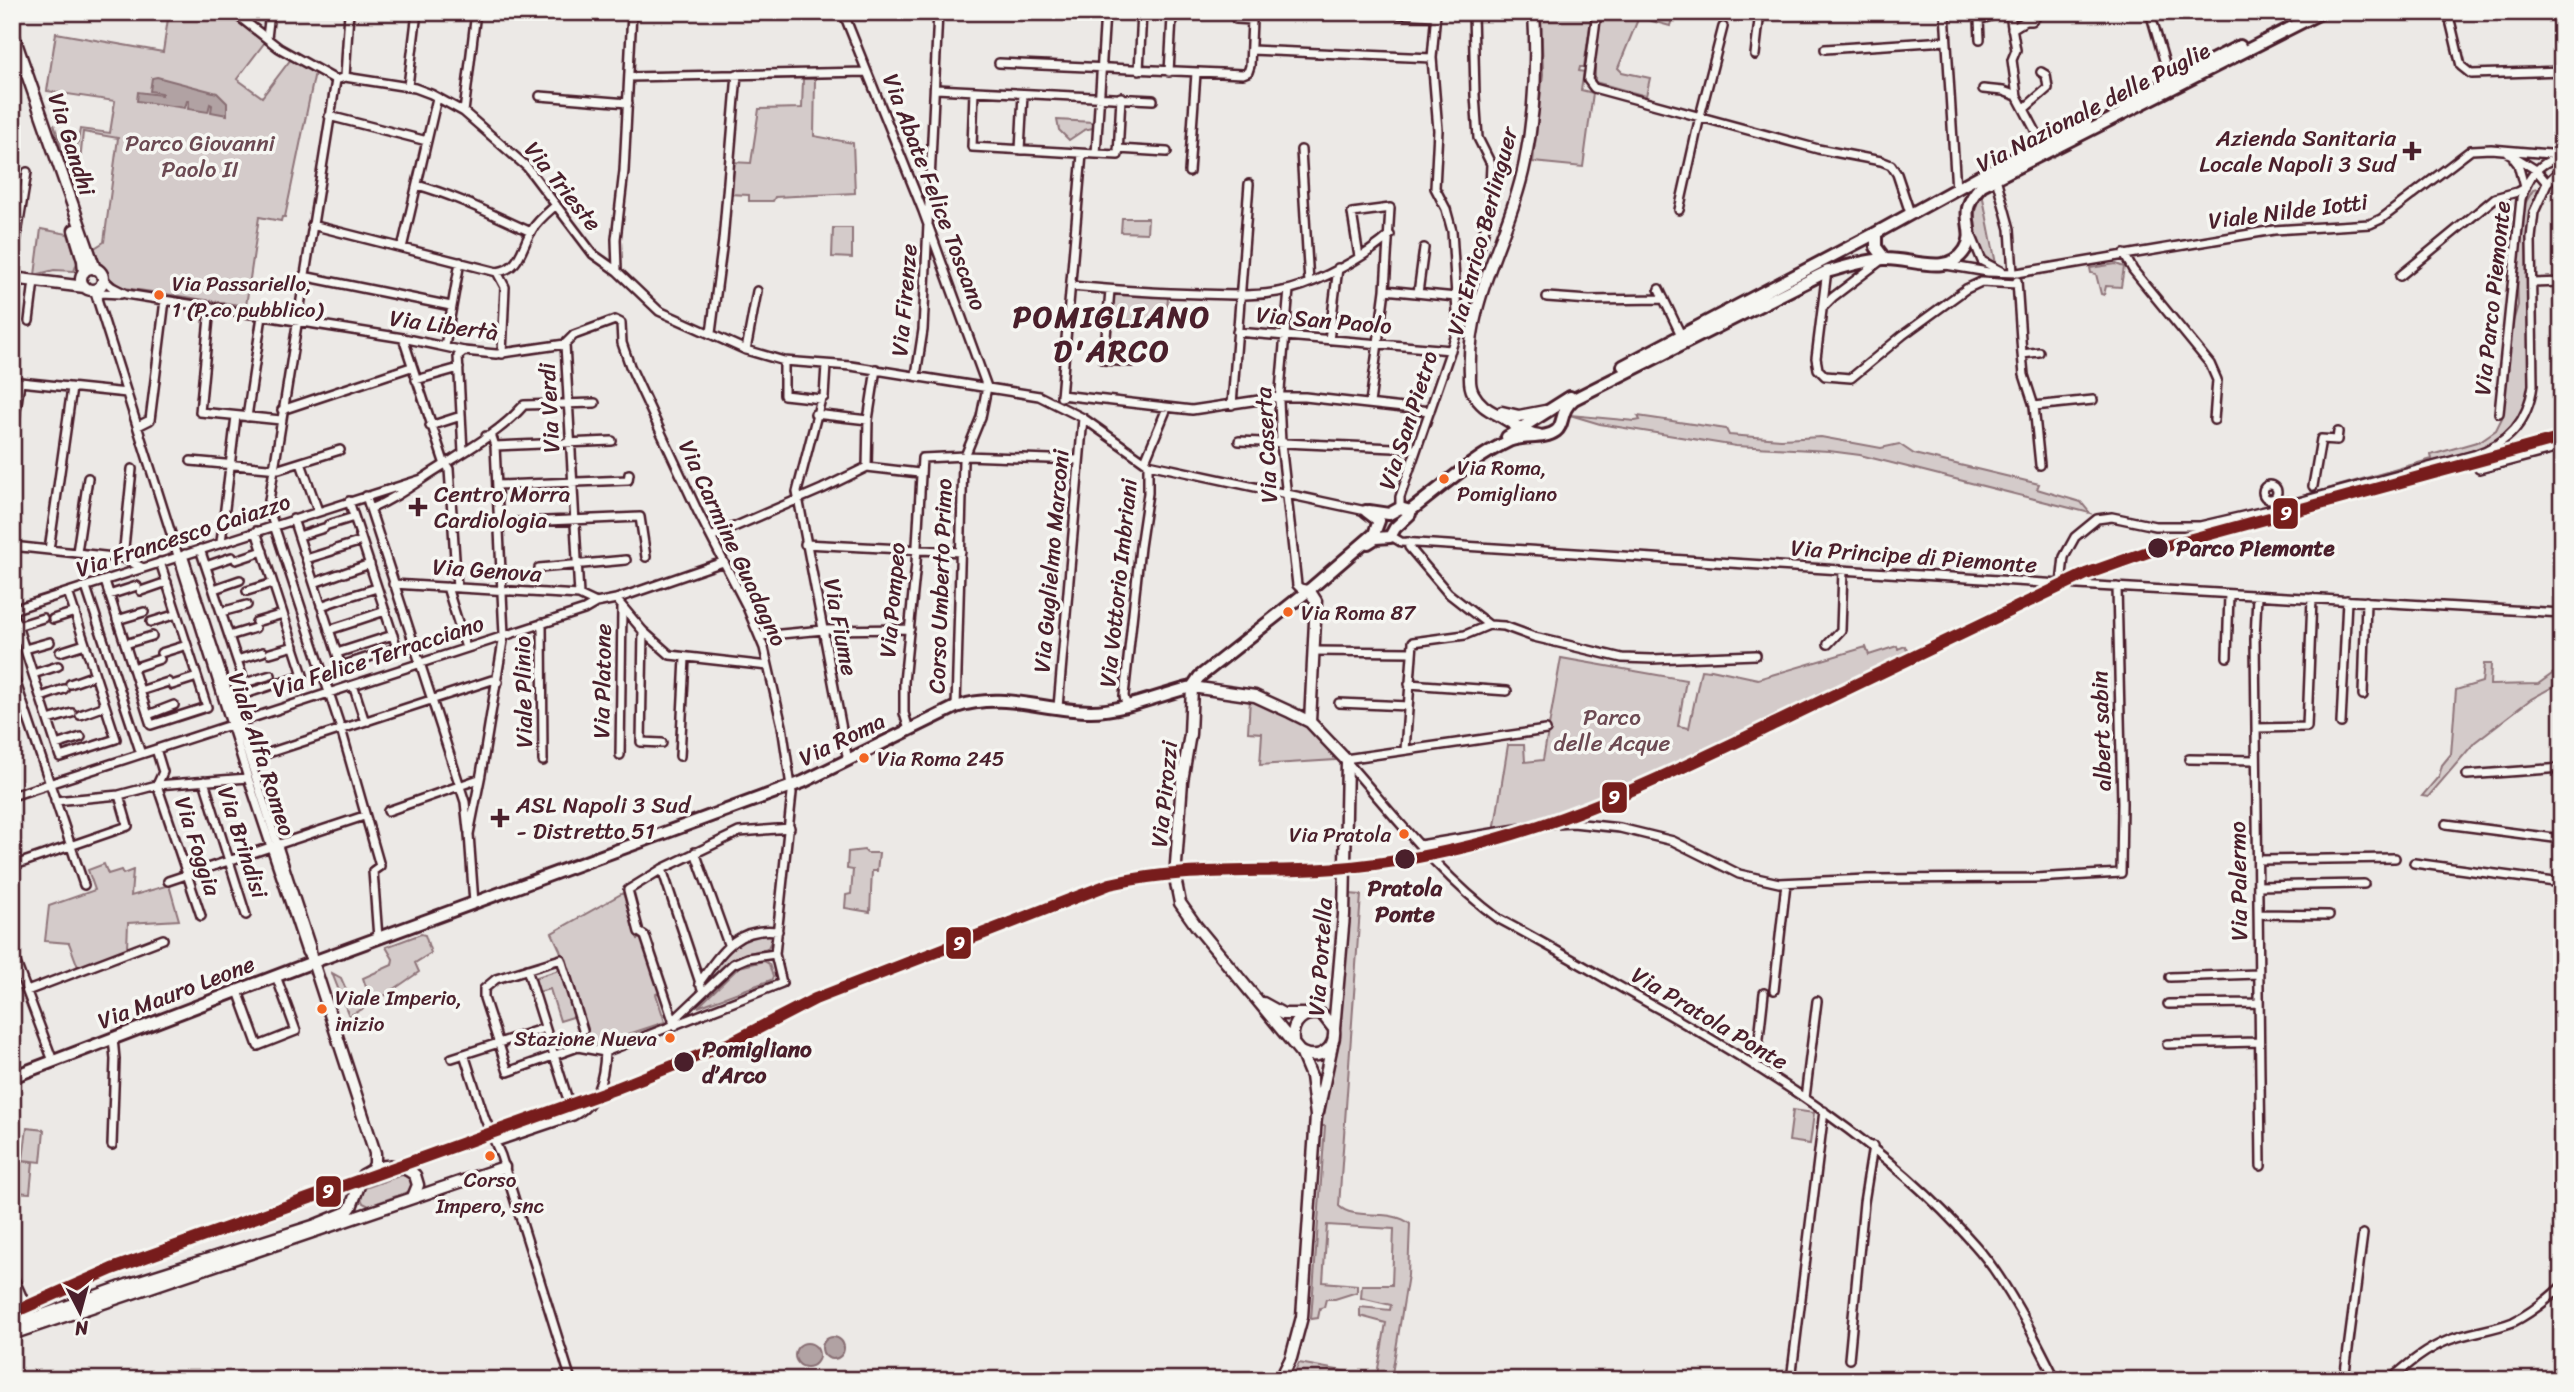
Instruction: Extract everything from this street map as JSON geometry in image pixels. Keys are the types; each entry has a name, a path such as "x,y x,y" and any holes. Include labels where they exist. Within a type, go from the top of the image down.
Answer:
{"main road":[{"name":"Via Enrico Berlinguer","path":"1534,12 1536,78 1525,162 1504,234 1480,295 1470,339 1470,376 1472,391 1481,405 1520,429 1543,435"},
{"name":"Via Nazionale delle Puglie","path":"1494,448 1594,381 1943,196 2307,12"},
{"name":"Via Nazionale delle Puglie","path":"1943,196 1960,200 1967,209 1982,185 1996,177 2322,12"},
{"name":"Via Gandhi","path":"12,31 95,269"},
{"name":"Via Gandhi","path":"12,47 81,251 83,273"},
{"path":"1366,510 1389,514 1405,509 1494,448 1520,437 1555,432 1559,428 1563,411 1574,399 1826,272 1885,259 1945,265 1959,258 1967,247 1971,234 1967,209"},
{"path":"1876,233 1876,247 1885,259"},
{"path":"36,281 71,278 95,269 102,278 100,285 92,292"},
{"path":"83,273 82,282 92,292"},
{"path":"12,278 92,292"},
{"path":"1470,376 1482,397 1496,410 1520,416 1549,411"},
{"path":"1543,435 1537,427 1549,411"},
{"path":"1503,418 1510,429 1507,437"},
{"path":"1359,548 1376,538 1391,536 1395,528 1408,517 1405,509"},
{"path":"1359,548 1374,534 1380,523 1366,510"},
{"name":"Via Roma","path":"313,962 791,786 956,707 974,701 996,699 1089,711 1126,705 1192,687 1199,677 1359,548"},
{"path":"1309,590 1316,601 1310,722"},
{"name":"Via Pratola Ponte","path":"1192,687 1255,696 1310,722 1346,760"},
{"name":"Via Pirozzi","path":"1192,687 1175,878 1178,896 1197,927 1261,1003"},
{"name":"Via Portella","path":"1280,1380 1291,1358 1302,1317 1316,1116 1334,1029 1344,894 1346,760"},
{"name":"Via Mauro Leone","path":"12,1077 313,962"},
{"name":"Viale Alfa Romeo","path":"313,962 375,1153"},
{"path":"1261,1003 1283,1014 1309,1014"},
{"name":"Via Portella","path":"1261,1003 1300,1052 1311,1076 1316,1116"},
{"name":"Via Portella","path":"1293,1041 1293,1026 1302,1016 1323,1015 1334,1029"},
{"name":"Via Portella","path":"1300,1052 1321,1055 1332,1045"},
{"path":"375,1153 382,1162 408,1170 436,1189"},
{"path":"372,1171 375,1153"},
{"path":"12,1326 188,1265 313,1226 347,1212 361,1177 388,1164"},
{"path":"12,1334 504,1167"},
{"path":"413,1197 417,1192 417,1178"},
{"path":"354,1198 362,1214"}],"street":[{"path":"233,12 279,48 336,80 268,507 341,729 380,866 373,871 379,938"},
{"path":"267,38 270,12"},
{"path":"345,77 349,12"},
{"path":"408,86 417,12"},
{"path":"464,112 476,12"},
{"path":"617,271 616,242 628,103 632,12"},
{"name":"Via Abate Felice Toscano","path":"843,12 929,228 987,387"},
{"name":"Via Firenze","path":"916,375 923,330 938,12"},
{"path":"1096,154 1105,12"},
{"path":"1139,70 1142,12"},
{"path":"1356,12 1436,14"},
{"path":"1457,319 1465,308 1489,212 1491,164 1478,138 1474,12"},
{"path":"1597,12 1588,80 1594,88 1818,149 1891,165 1897,174 1910,214"},
{"path":"1755,55 1760,12"},
{"path":"1945,12 1956,190"},
{"path":"2150,12 2170,81"},
{"path":"2448,12 2461,66 2471,74 2562,71"},
{"name":"Via San Pietro","path":"1405,509 1400,497 1458,329 1452,231 1446,209 1435,188 1438,130 1432,58 1436,14"},
{"path":"1980,39 1978,21 1996,15 2010,15 2015,52 2012,63 2017,96 2043,145"},
{"path":"999,63 1243,74 1248,72 1252,16 1237,19"},
{"path":"1169,72 1172,17"},
{"path":"2012,29 2036,17"},
{"path":"1679,210 1723,27"},
{"path":"1825,49 1946,41"},
{"path":"1251,50 1432,58"},
{"path":"629,77 867,72"},
{"path":"2025,108 2048,88 2046,75 2041,72"},
{"path":"1189,172 1196,73"},
{"path":"710,333 723,241 737,74"},
{"name":"Via Trieste","path":"336,80 345,77 408,86 432,94 464,112 527,167 593,254 617,271 659,311 746,350 783,361 876,369 1039,396 1083,418 1147,463"},
{"path":"936,89 1153,100"},
{"path":"1983,89 2017,96"},
{"path":"974,91 972,148 1082,154 1118,155 1121,97"},
{"path":"1020,150 1023,94"},
{"path":"540,96 628,103"},
{"path":"402,248 437,98"},
{"path":"329,116 427,142"},
{"path":"1118,149 1167,152"},
{"name":"Viale Nilde Iotti","path":"2011,273 2274,230 2370,224 2381,219 2465,153 2480,149 2562,156"},
{"path":"1301,150 1309,284"},
{"path":"2503,150 2538,168"},
{"name":"Via Parco Piemonte","path":"2503,150 2518,164 2524,187"},
{"path":"2526,153 2547,183"},
{"path":"1060,406 1082,154"},
{"path":"2538,168 2562,156"},
{"name":"Via Parco Piemonte","path":"2499,414 2521,199 2524,187 2538,168"},
{"path":"2061,584 2064,557 2075,537 2090,522 2097,519 2112,517 2179,528 2200,526 2474,455 2493,448 2510,436 2525,416 2533,385 2531,238 2534,212 2547,183 2562,168"},
{"path":"12,266 27,172"},
{"path":"1996,177 2010,229 2011,273 2017,284 2024,375 2034,405 2040,465"},
{"path":"1232,405 1249,184"},
{"path":"417,185 449,194 531,232"},
{"path":"2400,276 2495,198 2517,192 2524,187"},
{"path":"12,189 24,191"},
{"path":"312,225 497,272 505,271 516,263 531,232 542,217 556,205"},
{"path":"1359,257 1352,213 1390,208 1385,290 1370,403"},
{"path":"1971,234 1982,261 2011,273"},
{"path":"1071,286 1240,296 1289,290 1309,284 1359,257 1390,235"},
{"path":"1848,247 1830,260 1826,272 1816,358 1818,369 1825,376 1851,378 1903,335 1966,289 1981,282 2017,284"},
{"path":"1418,293 1424,248"},
{"path":"2124,254 2133,270 2210,364 2217,380 2214,420"},
{"path":"1823,307 1833,296 1885,259"},
{"path":"445,346 460,262"},
{"path":"1945,265 2011,273"},
{"path":"1329,340 1338,268"},
{"path":"497,272 505,287 502,354"},
{"path":"303,276 452,306"},
{"path":"102,278 111,287 126,294"},
{"path":"29,321 36,281"},
{"path":"2532,283 2562,282"},
{"path":"1802,284 1814,284 1821,288 1823,307"},
{"path":"1659,289 1681,335"},
{"path":"1110,290 1104,360 1133,362"},
{"name":"Via Caserta","path":"1289,290 1279,397 1281,443 1297,585 1309,590"},
{"path":"1385,290 1456,297"},
{"path":"746,350 757,291"},
{"path":"126,294 92,292 184,558 235,724"},
{"name":"Via Libertà","path":"126,294 403,338 464,351 502,354 565,344 574,335 610,322 621,323"},
{"path":"1547,297 1589,300 1664,299"},
{"path":"138,426 150,420 165,300"},
{"path":"210,307 200,412 281,420"},
{"path":"247,417 262,316"},
{"name":"Via Carmine Guadagno","path":"621,323 622,343 630,366 760,636 782,726 791,786 790,828 775,954 782,983 674,1023"},
{"name":"Via San Paolo","path":"1237,332 1451,349"},
{"path":"403,338 430,426 449,469 457,587"},
{"name":"Via Verdi","path":"565,344 579,596"},
{"path":"463,452 458,356 464,351"},
{"path":"2022,354 2039,352"},
{"path":"783,361 784,394 821,399"},
{"name":"Via Fiume","path":"826,365 824,397 815,414 797,492 848,761"},
{"path":"282,410 411,367"},
{"path":"416,380 459,368"},
{"path":"867,467 868,420 876,369"},
{"path":"12,440 20,382 127,393"},
{"name":"Corso Umberto Primo","path":"956,707 963,461 981,417 987,387"},
{"path":"49,550 72,388"},
{"path":"1061,395 1192,410 1279,397 1305,397 1430,411"},
{"path":"2034,405 2093,400"},
{"path":"370,509 389,502 486,436 524,405 595,403"},
{"path":"1167,408 1147,463 1366,510"},
{"path":"815,414 868,420"},
{"path":"221,542 236,416"},
{"path":"430,426 461,416"},
{"name":"Via Guglielmo Marconi","path":"1058,707 1083,418"},
{"path":"2314,486 2320,439 2337,440 2338,432"},
{"path":"469,834 498,682 504,635 495,446 492,437 486,436"},
{"path":"495,446 612,441"},
{"path":"1239,441 1416,449"},
{"path":"2474,455 2479,469 2562,447"},
{"path":"191,461 274,469 340,450"},
{"path":"711,537 867,467 919,473 924,457 1078,460"},
{"path":"301,463 318,511"},
{"name":"Via Vottorio Imbriani","path":"1126,705 1140,547 1148,492 1147,463"},
{"path":"123,558 132,469"},
{"name":"Via Pompeo","path":"909,730 904,713 904,682 917,549 919,473"},
{"path":"497,485 628,480 629,474"},
{"path":"77,552 88,478"},
{"name":"Via Francesco Caiazzo","path":"12,610 422,479"},
{"path":"366,496 465,802 474,903"},
{"path":"2269,499 2269,510"},
{"path":"293,519 341,666 397,648 349,501"},
{"path":"299,536 354,517"},
{"path":"499,523 640,517 646,557"},
{"path":"200,549 248,693 303,675 256,531"},
{"name":"Via Principe di Piemonte","path":"1391,536 1401,542 2562,613"},
{"path":"328,541 333,551"},
{"path":"306,559 362,541"},
{"path":"1408,542 1434,579 1489,625"},
{"path":"805,544 961,552"},
{"path":"12,546 123,558 143,568"},
{"path":"206,566 263,551"},
{"path":"539,568 626,560"},
{"path":"105,581 151,725 207,707 160,562"},
{"name":"Via Felice Terracciano","path":"12,796 584,610 596,603 617,599 723,562"},
{"path":"314,583 370,565"},
{"path":"1828,643 1841,630 1843,570"},
{"path":"214,589 240,580"},
{"path":"109,596 167,582"},
{"path":"247,591 273,583"},
{"name":"Via Genova","path":"393,584 579,596"},
{"path":"86,587 141,754"},
{"path":"321,606 377,587"},
{"path":"447,587 466,648"},
{"name":"albert sabin","path":"1786,883 2121,873 2117,587"},
{"path":"12,610 60,757 116,739 68,593"},
{"path":"2227,657 2229,594"},
{"path":"579,596 596,603"},
{"name":"Via Palermo","path":"2257,596 2255,639 2261,1166"},
{"path":"2256,728 2308,727 2312,598"},
{"path":"617,599 643,631 670,655 768,666"},
{"path":"2341,723 2347,600"},
{"path":"2363,695 2366,601"},
{"path":"221,612 247,604"},
{"name":"Via Platone","path":"620,755 622,607"},
{"path":"117,620 144,611"},
{"path":"329,630 385,611"},
{"path":"53,619 75,612"},
{"path":"151,622 177,614"},
{"path":"229,636 283,614"},
{"path":"17,626 41,620"},
{"name":"Viale Plinio","path":"542,623 543,761"},
{"path":"1405,750 1413,642 1465,635 1489,625 1504,626 1534,637 1622,658 1756,655"},
{"path":"760,636 823,630 910,629"},
{"path":"643,631 640,742 662,743"},
{"path":"337,653 393,635"},
{"path":"125,644 152,636"},
{"path":"25,649 50,642"},
{"path":"60,652 85,644"},
{"path":"133,668 187,645"},
{"path":"237,660 294,646"},
{"path":"1313,651 1411,652"},
{"path":"162,655 169,660"},
{"path":"680,756 685,658"},
{"path":"33,674 58,666"},
{"path":"12,671 84,886"},
{"path":"41,697 95,675"},
{"path":"245,683 271,675"},
{"path":"141,691 197,677"},
{"path":"250,759 430,699 492,680 498,682"},
{"path":"1409,684 1507,691"},
{"path":"353,685 366,720"},
{"path":"1339,703 1408,706"},
{"path":"148,715 174,705"},
{"path":"48,720 105,706"},
{"name":"Viale Alfa Romeo","path":"235,724 250,759 275,848"},
{"name":"Viale Alfa Romeo","path":"235,724 248,778 311,947 313,962"},
{"path":"1346,760 1546,730"},
{"path":"56,745 81,737"},
{"name":"Via Foggia","path":"156,749 163,772 157,785 201,916"},
{"name":"Via Pratola Ponte","path":"1346,760 1420,845 1472,899 1499,919 1756,1065 1873,1146 1975,1244 2038,1343 2056,1380"},
{"path":"2189,760 2256,760"},
{"path":"2467,775 2562,768"},
{"path":"55,801 119,795 157,785 248,778"},
{"path":"387,811 479,779"},
{"name":"Via Brindisi","path":"204,781 246,915"},
{"path":"12,866 128,826 119,795"},
{"path":"465,802 477,798"},
{"path":"168,881 365,818"},
{"path":"1420,845 1540,825 1591,824 1673,841 1739,874 1786,883 1774,990"},
{"path":"2446,824 2562,839"},
{"path":"674,1023 645,936 639,932 627,893 633,884 739,832 790,828"},
{"path":"695,852 728,944"},
{"path":"2258,860 2395,858"},
{"path":"2414,863 2562,883"},
{"path":"662,869 703,992"},
{"path":"2258,886 2364,884"},
{"path":"2259,914 2329,915"},
{"path":"699,983 728,944 756,930 779,929"},
{"path":"27,991 163,939"},
{"path":"12,952 53,1061"},
{"path":"583,1030 561,959 496,979 484,989 484,998 508,1072 578,1047 588,1051 605,1052 674,1023 733,964 747,958 775,954"},
{"path":"527,970 572,1112"},
{"path":"2170,977 2258,974"},
{"path":"238,991 258,1046 296,1031 276,976"},
{"path":"1756,1065 1763,993"},
{"path":"1805,1098 1817,1001"},
{"path":"2168,1004 2259,1003"},
{"path":"452,1058 545,1028"},
{"path":"112,1145 116,1059 113,1038"},
{"path":"2167,1045 2259,1042"},
{"path":"494,1139 572,1112 595,1097 600,1088 605,1052"},
{"path":"464,1054 504,1167 571,1380"},
{"path":"1791,1380 1824,1111"},
{"path":"1849,1359 1864,1202 1873,1146"},
{"path":"2344,1380 2363,1234"},
{"path":"12,1274 32,1319"},
{"path":"2390,1380 2418,1356 2441,1344 2511,1323 2528,1314 2562,1286"}],"green space":[{"name":"Parco Giovanni Paolo II","path":"169,12 227,12 265,42 237,79 262,97 291,59 315,72 285,217 282,217 281,221 259,217 246,306 125,288 109,277 97,261 93,249 104,242 118,138 83,132 78,184 72,183 54,124 64,156 75,157 80,129 110,133 115,101 47,91 56,33 163,52"},
{"path":"1541,12 1592,12 1584,67 1580,67 1579,71 1584,72 1581,90 1593,93 1583,167 1533,162 1543,74"},
{"path":"1602,12 1641,12 1618,68 1622,72 1650,78 1646,96 1595,82 1595,60"},
{"path":"1642,12 1674,12 1670,26 1641,18"},
{"path":"803,79 815,79 814,136 853,143 855,193 775,197 773,201 749,201 749,195 728,194 731,162 751,163 759,109 802,108"},
{"path":"1057,120 1093,122 1093,128 1084,130 1069,140 1059,130"},
{"path":"2540,188 2534,200 2528,228 2528,390 2522,410 2511,427 2497,440 2478,449 2285,503 2283,498 2287,496 2289,500 2432,459 2431,455 2480,441 2496,430 2502,418 2512,325 2518,305 2517,274 2523,207 2533,190"},
{"path":"1982,193 1996,264 1982,251 1976,232 1975,211"},
{"path":"1122,218 1148,218 1147,233 1121,232"},
{"path":"833,228 852,228 852,258 832,257"},
{"path":"41,229 68,234 77,263 74,271 54,270 35,275"},
{"path":"2116,264 2124,267 2121,287 2106,286 2104,295 2101,294 2096,274 2091,273 2090,268"},
{"path":"1112,294 1168,297 1166,326 1110,322"},
{"path":"1570,415 1635,421 1640,420 1638,416 1726,429 1729,435 1781,439 1821,437 1881,448 1899,444 1914,454 2039,484 2037,489 2081,502 2090,513 1860,455 1736,446 1600,424"},
{"name":"Parco delle Acque","path":"1897,646 1898,649 1905,646 1909,655 1600,803 1557,819 1494,832 1508,745 1524,745 1525,762 1543,760 1561,658 1686,680 1678,726 1689,728 1701,670 1711,669 1758,679 1866,647 1869,655"},
{"path":"2484,664 2491,664 2490,685 2538,684 2562,667 2562,682 2531,699 2475,742 2428,797 2422,796 2439,776 2442,765 2451,754 2456,690 2482,682"},
{"path":"1250,698 1287,714 1311,729 1330,748 1335,760 1260,765 1262,733 1248,732"},
{"path":"864,850 867,853 879,853 877,871 872,871 870,912 845,908 846,895 851,894 853,870 847,869 848,852"},
{"path":"104,864 108,874 121,870 123,874 133,870 131,896 169,885 179,920 128,923 127,948 78,967 69,943 45,941 49,906 95,890 88,870"},
{"path":"623,893 638,939 643,938 661,992 656,994 665,1022 590,1047 560,950 552,933"},
{"path":"1349,894 1361,895 1339,1206 1353,1213 1393,1217 1410,1224 1408,1275 1391,1380 1376,1380 1386,1323 1360,1316 1360,1307 1390,1310 1391,1305 1361,1298 1362,1285 1392,1285 1394,1229 1327,1225 1323,1282 1357,1285 1357,1292 1326,1299 1318,1318 1311,1319 1325,1126 1321,1126 1338,1046"},
{"path":"759,932 774,934 768,948 733,959 713,976 709,973 731,945"},
{"path":"421,934 425,935 431,953 415,963 419,972 374,1003 349,1016 332,973 341,978 352,1003 363,1006 370,999 363,978 392,965 393,959 386,947"},
{"path":"764,961 769,964 773,977 771,980 698,1007 739,967"},
{"path":"562,969 576,1016 560,1021 550,989 538,992 534,978"},
{"path":"1793,1110 1814,1113 1810,1144 1789,1141"},
{"path":"27,1128 44,1130 41,1162 23,1160"},
{"path":"16,1161 33,1162 30,1193 13,1192"},
{"path":"405,1174 414,1178 413,1190 369,1206 363,1203 360,1196 362,1189"},
{"path":"1299,1363 1365,1375 1364,1380 1291,1380"}],"shaded area":[{"path":"152,78 217,93 227,103 227,115 211,112 210,104 208,112 188,109 189,101 185,108 137,101 138,92 162,95 150,91"},
{"path":"829,1337 837,1337 844,1344 844,1352 837,1359 829,1359 822,1352 822,1344"},
{"path":"807,1343 815,1347 819,1355 815,1363 807,1367 799,1363 795,1355 799,1347"}],"transit line":[{"name":"9","path":"12,1313 112,1269 617,1088 728,1044 815,999 1110,884 1181,874 1359,866 1457,849 1539,826 1659,778 2086,574 2159,548 2562,438"}],"place":[{"name":"Azienda Sanitaria Locale Napoli 3 Sud","path":"2412,151"},
{"name":"Via Passariello, 1 (P.co pubblico)","path":"159,295"},
{"name":"Via Roma, Pomigliano","path":"1444,479"},
{"name":"Centro Morra Cardiologia","path":"418,507"},
{"name":"Parco Piemonte","path":"2158,548"},
{"name":"Via Roma 87","path":"1288,612"},
{"name":"Via Roma 245","path":"864,758"},
{"name":"ASL Napoli 3 Sud - Distretto 51","path":"500,818"},
{"name":"Via Pratola","path":"1404,834"},
{"name":"Pratola Ponte","path":"1405,859"},
{"name":"Viale Imperio, inizio","path":"322,1009"},
{"name":"Stazione Nueva","path":"670,1038"},
{"name":"Pomigliano d’Arco","path":"684,1062"},
{"name":"Corso Impero, snc","path":"490,1156"}],"district":[{"name":"POMIGLIANO D'ARCO","path":"1112,334"}]}
